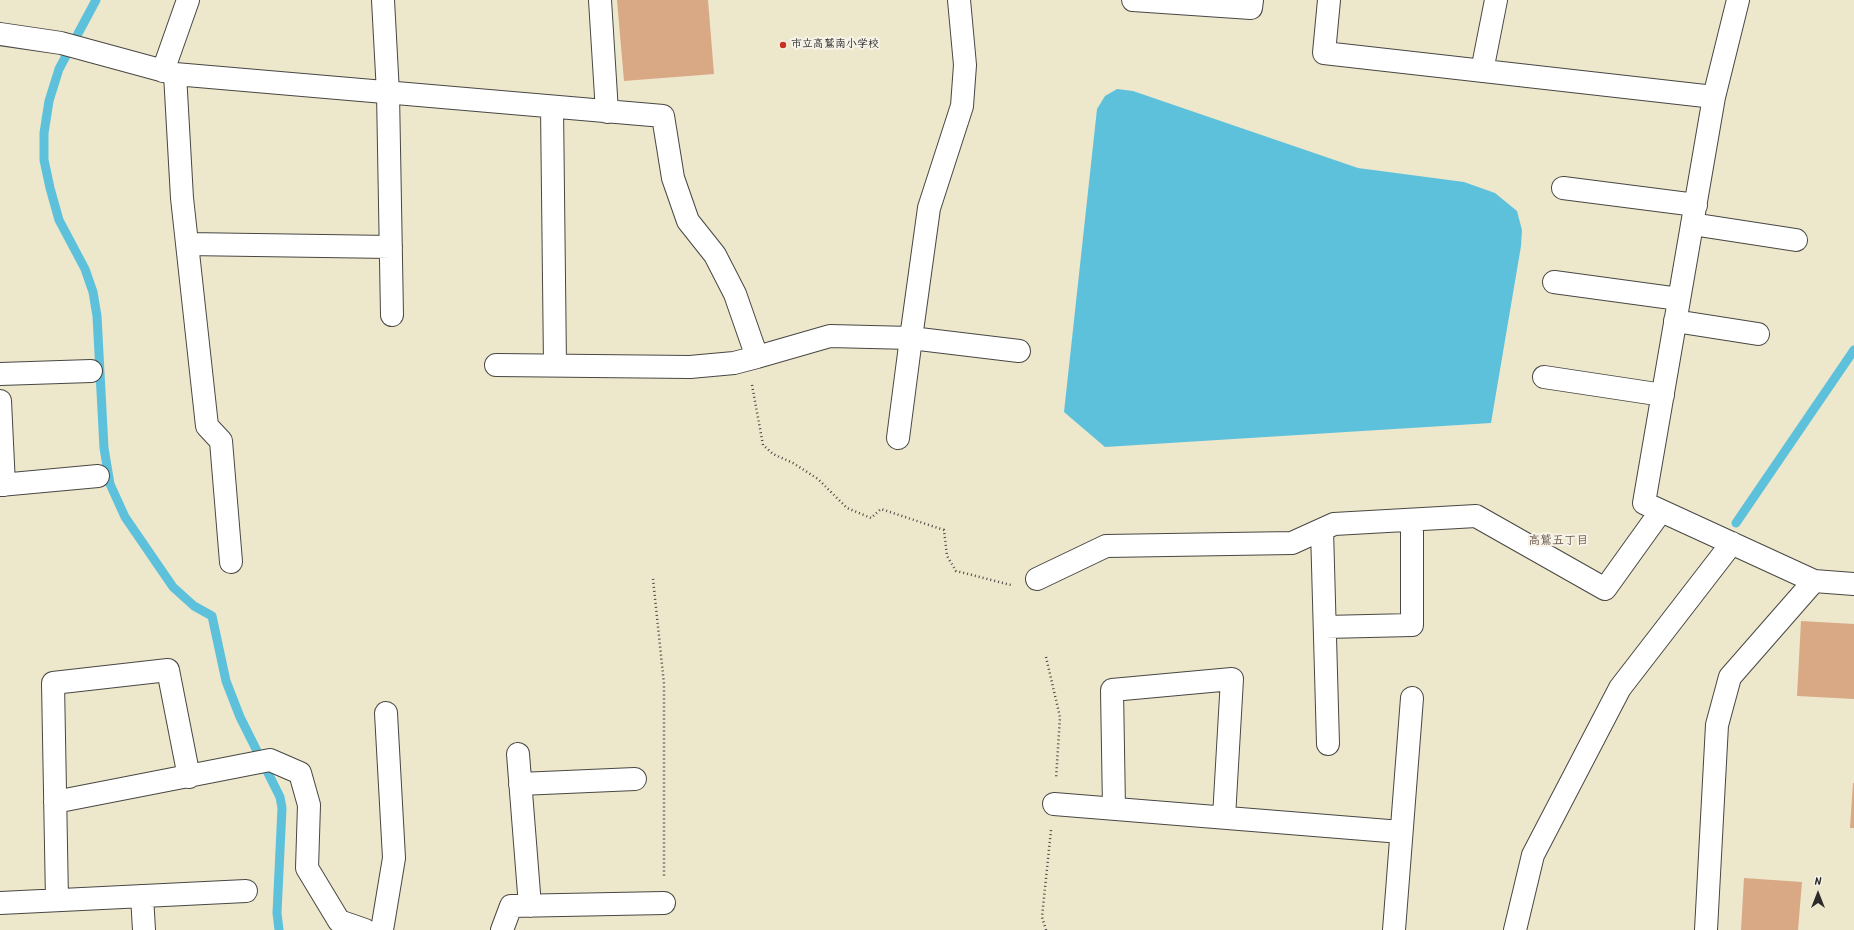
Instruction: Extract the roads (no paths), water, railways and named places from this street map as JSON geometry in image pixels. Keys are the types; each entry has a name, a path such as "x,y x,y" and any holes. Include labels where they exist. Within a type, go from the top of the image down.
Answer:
{"street":[{"path":"188,0 169,72 207,426 222,441 231,562"},
{"path":"383,0 388,93 392,315"},
{"path":"600,0 607,112"},
{"path":"898,438 929,208 962,106 965,65 959,0"},
{"path":"1132,0 1251,8 1252,0"},
{"path":"1329,0 1324,53 1714,97"},
{"path":"1482,71 1496,0"},
{"path":"1738,0 1714,97 1644,503 1814,581 1854,584"},
{"path":"0,34 61,43 169,72 388,93 663,116 673,178 688,221 715,255 735,294 751,358"},
{"path":"552,107 555,365"},
{"path":"1563,188 1694,214 1796,240"},
{"path":"187,244 391,247"},
{"path":"1554,282 1679,299"},
{"path":"1675,321 1758,334"},
{"path":"496,365 690,367 734,363 830,336 911,338 1019,351"},
{"path":"0,374 91,371"},
{"path":"1544,377 1663,396"},
{"path":"0,401 2,485 98,476"},
{"path":"1037,579 1106,546 1292,543 1334,524 1476,516 1605,589 1661,511"},
{"path":"1325,627 1412,625 1412,520"},
{"path":"1322,530 1328,744"},
{"path":"1515,930 1533,855 1620,688 1732,543"},
{"path":"1706,930 1717,725 1730,677 1814,581"},
{"path":"57,900 53,683 168,670 189,777"},
{"path":"1114,808 1112,690 1232,679 1224,817"},
{"path":"1394,930 1412,698"},
{"path":"382,930 394,858 386,713"},
{"path":"518,754 530,906"},
{"path":"55,802 270,760 300,773 309,805 306,868 339,921 365,930"},
{"path":"520,784 635,779"},
{"path":"1054,804 1401,832"},
{"path":"0,903 246,891"},
{"path":"142,896 144,930"},
{"path":"502,930 511,906 664,903"}],"water":[{"path":"1117,89 1133,91 1358,168 1464,182 1495,193 1517,211 1522,230 1521,246 1491,423 1105,447 1064,412 1097,109 1105,96"}],"waterway":[{"path":"96,0 59,69 49,101 44,133 44,160 59,220 85,269 93,292 97,316 104,448 110,484 125,517 173,587 194,606 212,616 226,681 240,717 280,797 282,808 277,913 279,930"},
{"path":"1736,523 1854,350"}],"place":[{"name":"市立高鷲南小学校","path":"783,45"}],"district":[{"name":"高鷲五丁目","path":"1558,542"}]}
